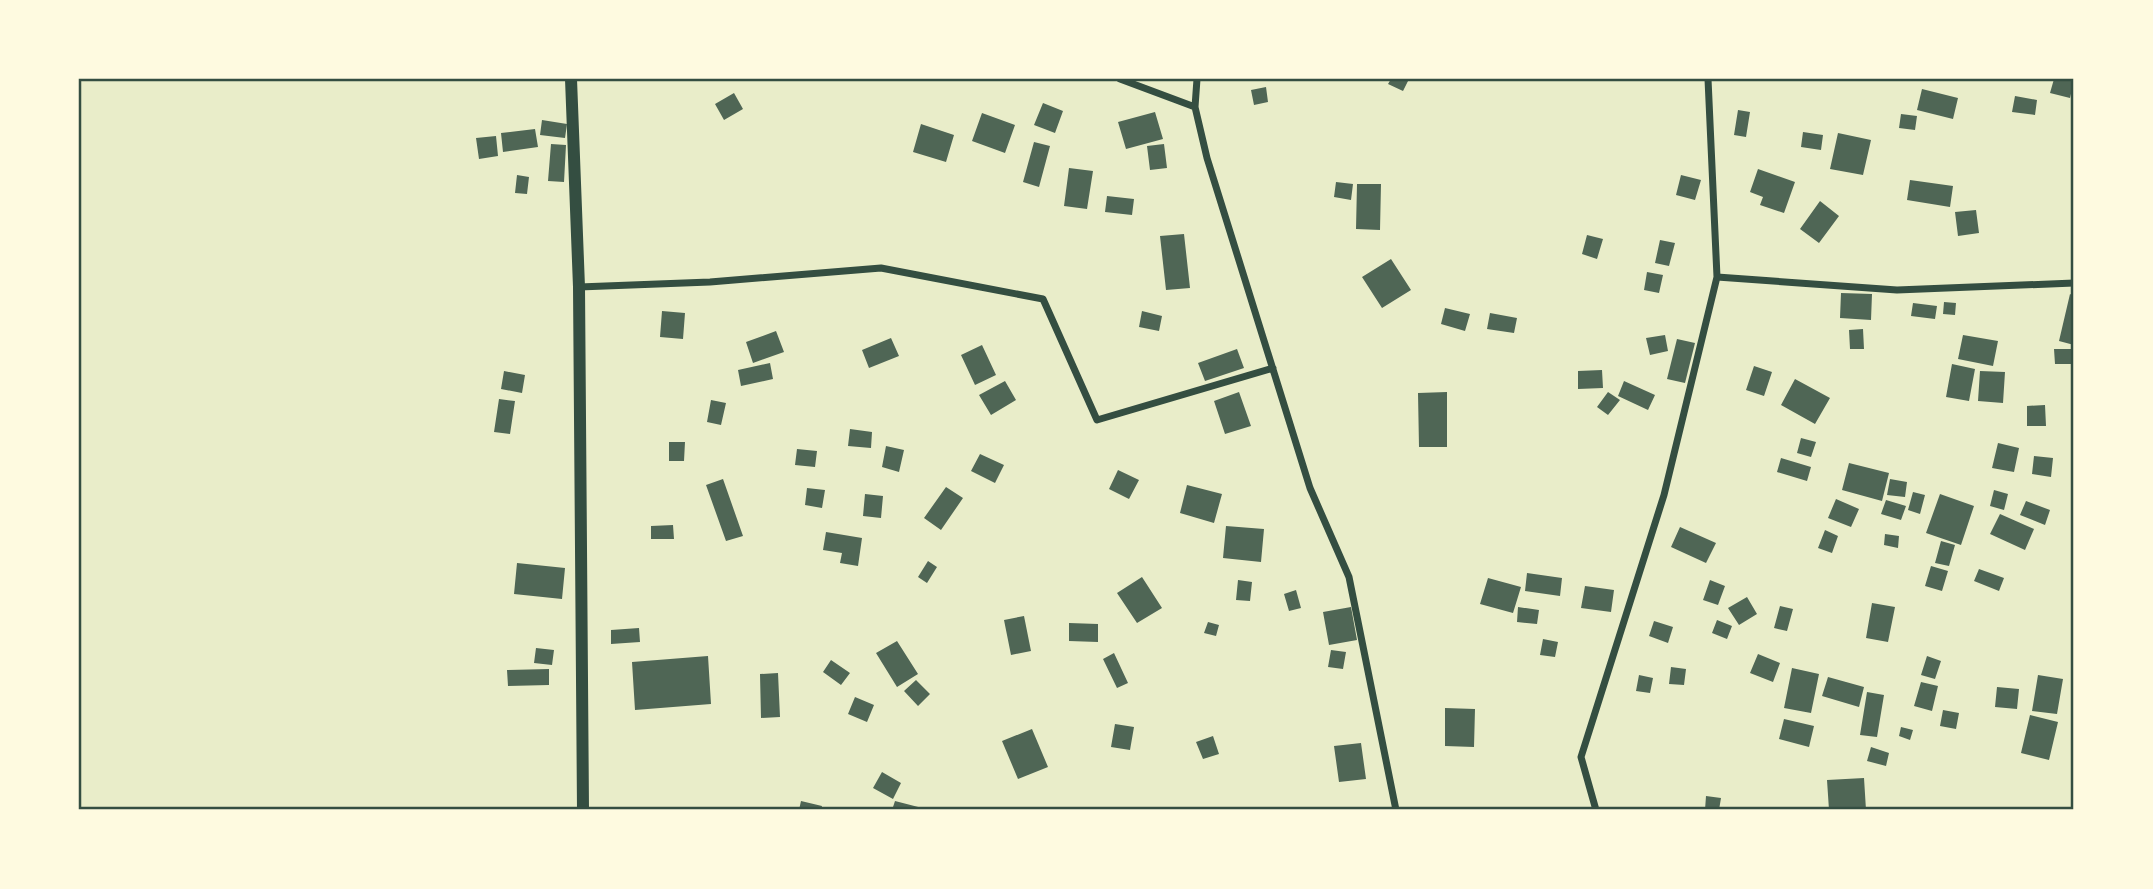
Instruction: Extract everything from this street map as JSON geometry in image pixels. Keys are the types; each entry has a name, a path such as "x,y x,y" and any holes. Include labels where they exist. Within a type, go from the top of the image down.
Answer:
{"main road":[{"path":"571,79 579,287 583,810"}],"street":[{"path":"1120,79 1195,107"},
{"path":"1197,79 1195,107 1207,158 1310,488 1349,577 1396,810"},
{"path":"1596,810 1581,757 1664,495 1717,277 1707,79"},
{"path":"579,287 710,282 881,268 1043,299 1097,420 1273,368"},
{"path":"1717,277 1897,290 2074,283"}],"building":[{"path":"1391,79 1409,79 1403,91 1388,84"},
{"path":"2054,79 2074,81 2070,98 2050,93"},
{"path":"1266,87 1268,102 1254,105 1251,90"},
{"path":"1922,89 1958,98 1953,119 1917,110"},
{"path":"734,93 743,109 724,120 715,104"},
{"path":"2015,96 2037,100 2035,115 2012,112"},
{"path":"1043,103 1063,111 1055,133 1034,125"},
{"path":"1738,110 1750,112 1746,137 1734,135"},
{"path":"1155,112 1163,139 1126,149 1118,122"},
{"path":"982,113 1015,125 1005,153 972,141"},
{"path":"1901,114 1917,116 1915,130 1899,128"},
{"path":"542,120 567,124 565,138 540,135"},
{"path":"921,124 954,135 946,162 913,152"},
{"path":"535,129 538,147 503,152 501,133"},
{"path":"1803,132 1823,135 1821,150 1801,147"},
{"path":"1838,133 1871,140 1863,175 1830,169"},
{"path":"496,136 498,156 479,159 476,138"},
{"path":"1034,142 1050,146 1039,187 1023,182"},
{"path":"551,144 566,145 564,182 548,181"},
{"path":"1164,144 1167,168 1150,170 1147,146"},
{"path":"1069,168 1093,171 1087,209 1064,206"},
{"path":"1758,169 1795,182 1784,213 1760,205 1763,197 1750,192"},
{"path":"517,175 529,177 527,194 515,193"},
{"path":"1681,175 1701,180 1695,200 1676,195"},
{"path":"1910,180 1953,186 1950,207 1907,200"},
{"path":"1336,182 1353,184 1351,200 1334,197"},
{"path":"1357,184 1381,184 1380,230 1356,229"},
{"path":"1107,196 1134,199 1132,215 1105,212"},
{"path":"1820,201 1839,216 1819,243 1800,229"},
{"path":"1976,210 1979,233 1958,236 1955,212"},
{"path":"1184,234 1190,288 1166,290 1160,236"},
{"path":"1587,235 1603,239 1597,259 1582,254"},
{"path":"1660,240 1675,243 1669,266 1655,263"},
{"path":"1391,259 1411,290 1382,308 1362,277"},
{"path":"1647,272 1663,275 1659,293 1644,290"},
{"path":"1841,293 1872,294 1871,320 1840,318"},
{"path":"2070,294 2074,296 2074,345 2059,341"},
{"path":"1944,302 1956,303 1955,315 1943,314"},
{"path":"1913,303 1937,306 1935,319 1911,316"},
{"path":"1445,308 1470,314 1465,331 1441,324"},
{"path":"662,311 685,313 683,339 660,337"},
{"path":"1142,311 1162,316 1159,331 1139,327"},
{"path":"1490,313 1517,318 1514,333 1487,329"},
{"path":"1863,329 1864,349 1850,349 1849,330"},
{"path":"776,331 784,352 753,363 746,342"},
{"path":"1665,335 1668,351 1650,355 1646,338"},
{"path":"1963,335 1998,341 1993,366 1958,359"},
{"path":"891,338 899,356 869,368 862,350"},
{"path":"1677,339 1695,343 1685,383 1667,379"},
{"path":"982,345 996,375 975,385 961,355"},
{"path":"1237,349 1244,368 1205,381 1198,363"},
{"path":"2054,349 2074,349 2074,364 2055,364"},
{"path":"770,363 773,379 741,386 738,370"},
{"path":"1952,364 1975,369 1969,401 1946,397"},
{"path":"1754,366 1772,372 1764,396 1746,390"},
{"path":"1602,370 1603,388 1578,389 1578,371"},
{"path":"504,371 525,375 522,393 501,389"},
{"path":"1980,371 2005,372 2003,403 1978,401"},
{"path":"1795,379 1830,398 1815,424 1781,405"},
{"path":"1005,381 1016,400 991,415 979,395"},
{"path":"1624,381 1655,395 1648,410 1618,396"},
{"path":"1239,392 1251,426 1225,434 1214,401"},
{"path":"1447,392 1447,447 1419,447 1418,393"},
{"path":"1608,392 1620,400 1608,415 1597,407"},
{"path":"499,399 515,401 510,434 494,432"},
{"path":"711,400 726,403 721,425 707,422"},
{"path":"2045,405 2046,426 2027,426 2027,406"},
{"path":"850,429 872,432 871,448 848,446"},
{"path":"1801,438 1816,442 1811,457 1797,453"},
{"path":"669,442 685,442 684,461 669,461"},
{"path":"1998,443 2019,448 2014,472 1992,468"},
{"path":"886,446 904,450 899,472 882,467"},
{"path":"797,449 817,451 815,467 795,465"},
{"path":"980,454 1004,465 995,483 971,471"},
{"path":"2034,456 2053,458 2051,477 2032,474"},
{"path":"1781,458 1811,467 1807,481 1777,472"},
{"path":"1849,463 1889,473 1882,501 1842,490"},
{"path":"1118,470 1139,480 1129,499 1109,489"},
{"path":"723,479 743,536 726,541 706,485"},
{"path":"1890,479 1907,482 1905,497 1887,495"},
{"path":"1187,485 1222,494 1214,523 1180,513"},
{"path":"946,487 963,498 941,530 924,518"},
{"path":"807,488 825,490 822,508 805,505"},
{"path":"1994,490 2008,494 2004,510 1990,506"},
{"path":"1913,492 1925,495 1920,514 1908,510"},
{"path":"865,494 883,496 881,518 863,516"},
{"path":"1940,494 1974,506 1961,545 1926,533"},
{"path":"1836,499 1859,509 1851,527 1828,518"},
{"path":"1886,500 1906,506 1901,520 1881,514"},
{"path":"2026,501 2050,510 2045,525 2020,515"},
{"path":"2000,514 2034,529 2025,550 1990,534"},
{"path":"673,525 674,539 651,539 651,526"},
{"path":"1226,526 1264,529 1261,562 1223,558"},
{"path":"1680,527 1716,543 1706,563 1671,547"},
{"path":"1825,530 1838,536 1832,553 1818,548"},
{"path":"826,532 862,538 858,566 840,563 842,553 823,550"},
{"path":"1885,534 1899,536 1898,548 1884,545"},
{"path":"1941,541 1955,545 1949,566 1935,563"},
{"path":"928,561 937,567 927,583 918,577"},
{"path":"517,563 565,568 562,599 514,594"},
{"path":"1931,566 1948,571 1942,591 1925,586"},
{"path":"1979,569 2004,578 1999,591 1974,581"},
{"path":"1527,573 1562,578 1560,596 1525,591"},
{"path":"1142,577 1162,608 1137,623 1117,593"},
{"path":"1488,578 1521,587 1513,613 1480,604"},
{"path":"1238,580 1252,582 1250,601 1236,600"},
{"path":"1710,580 1725,586 1718,605 1703,600"},
{"path":"1585,586 1614,590 1611,612 1581,608"},
{"path":"1296,590 1301,608 1289,611 1284,594"},
{"path":"1747,597 1757,614 1739,625 1728,608"},
{"path":"1872,603 1895,607 1888,642 1866,638"},
{"path":"1780,606 1793,609 1787,631 1774,628"},
{"path":"1351,607 1357,640 1329,645 1323,612"},
{"path":"1518,607 1539,610 1537,624 1517,622"},
{"path":"1024,616 1031,651 1011,655 1004,620"},
{"path":"1717,620 1732,626 1727,639 1712,633"},
{"path":"1654,621 1673,627 1668,643 1649,636"},
{"path":"1208,622 1219,625 1216,636 1204,633"},
{"path":"1069,623 1098,624 1098,642 1069,641"},
{"path":"639,628 640,642 611,644 611,630"},
{"path":"1543,639 1558,642 1555,657 1540,655"},
{"path":"897,641 918,674 897,687 876,653"},
{"path":"536,648 554,650 552,665 534,663"},
{"path":"1331,650 1346,652 1343,669 1328,667"},
{"path":"1114,653 1128,683 1117,688 1103,659"},
{"path":"1758,654 1780,663 1773,682 1750,673"},
{"path":"708,656 711,704 635,710 632,662"},
{"path":"1927,656 1941,661 1935,679 1921,675"},
{"path":"831,660 850,673 841,685 823,672"},
{"path":"1671,667 1686,669 1684,685 1669,684"},
{"path":"1792,668 1819,674 1811,713 1784,708"},
{"path":"549,669 549,685 508,686 507,670"},
{"path":"778,673 780,717 761,718 760,674"},
{"path":"1639,675 1653,678 1650,693 1636,691"},
{"path":"2038,675 2063,679 2057,714 2032,711"},
{"path":"1828,677 1864,687 1859,707 1822,696"},
{"path":"916,680 930,694 918,706 904,691"},
{"path":"1921,682 1938,686 1932,711 1914,706"},
{"path":"1997,687 2019,689 2017,709 1995,707"},
{"path":"1867,692 1884,695 1877,737 1860,735"},
{"path":"855,697 874,705 867,722 848,714"},
{"path":"1445,708 1475,709 1474,747 1445,746"},
{"path":"1943,710 1959,713 1956,729 1940,726"},
{"path":"2030,715 2058,722 2049,760 2021,753"},
{"path":"1784,719 1814,726 1809,747 1779,739"},
{"path":"1115,724 1134,727 1130,750 1111,747"},
{"path":"1901,727 1913,730 1910,740 1899,736"},
{"path":"1032,729 1048,767 1018,779 1002,741"},
{"path":"1213,736 1219,754 1203,759 1196,742"},
{"path":"1361,743 1366,779 1339,782 1334,746"},
{"path":"1871,747 1889,753 1886,766 1867,761"},
{"path":"882,772 901,783 893,799 873,788"},
{"path":"1864,778 1866,810 1829,810 1827,780"},
{"path":"1706,796 1721,798 1719,810 1705,810"},
{"path":"801,801 822,806 821,810 799,810"},
{"path":"895,801 926,809 926,810 892,810"}]}
